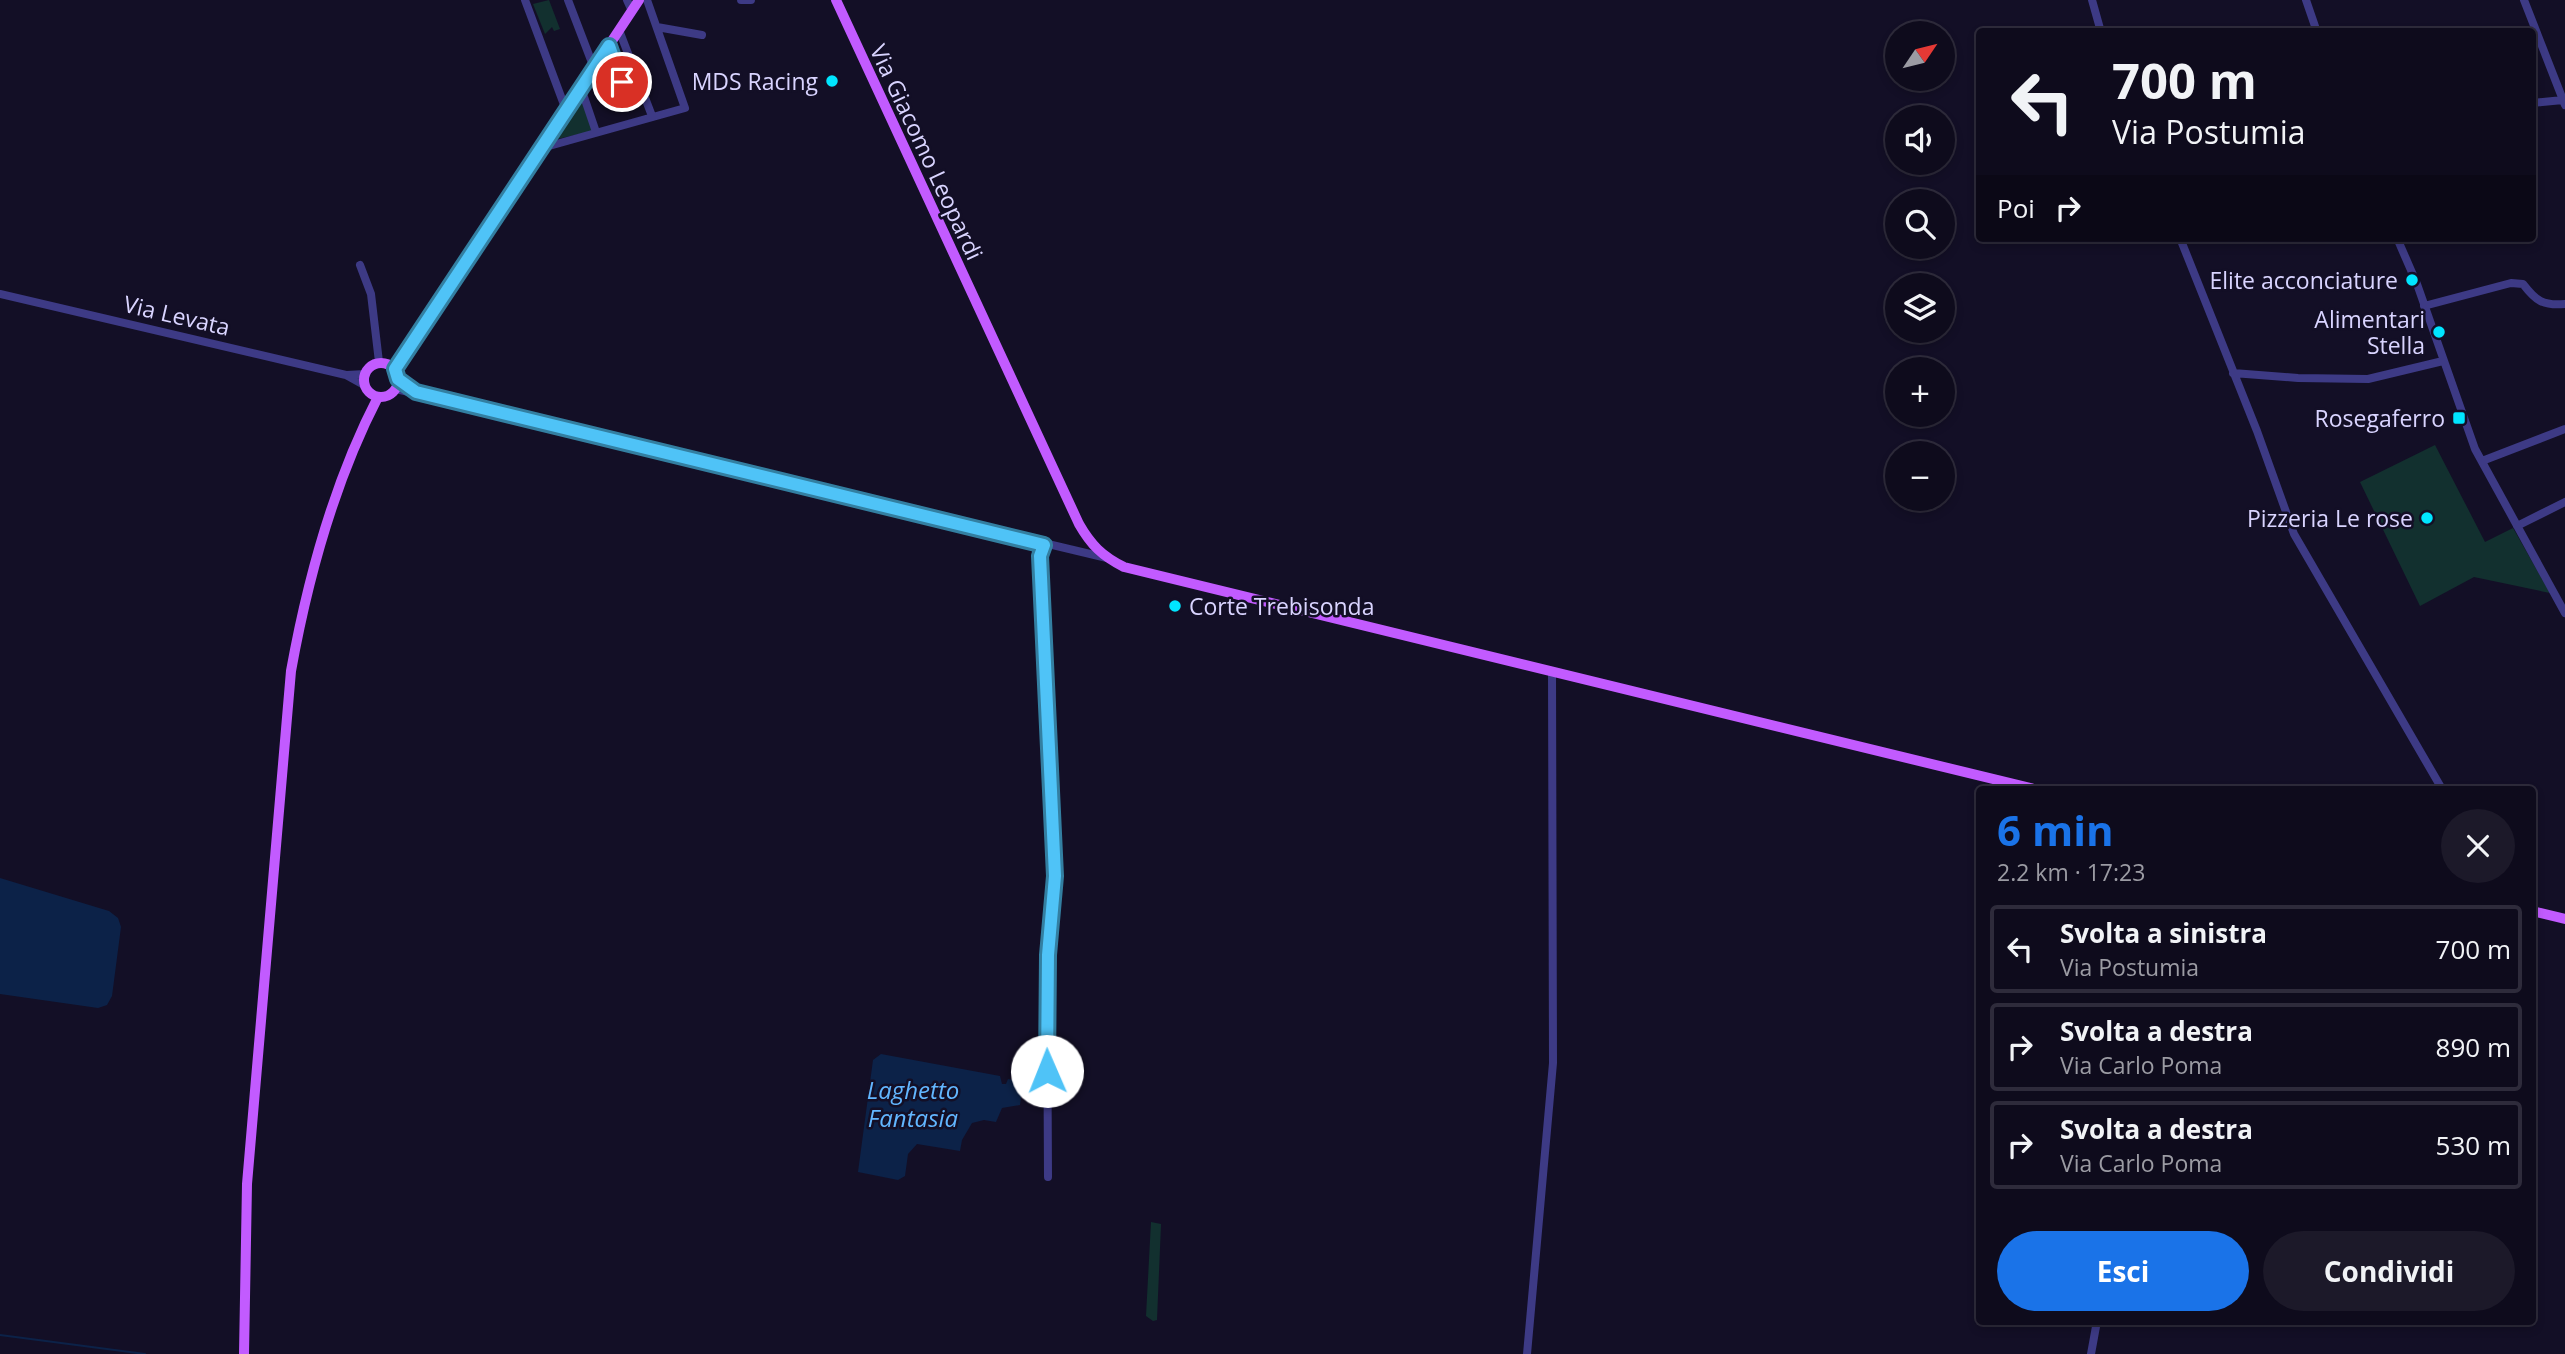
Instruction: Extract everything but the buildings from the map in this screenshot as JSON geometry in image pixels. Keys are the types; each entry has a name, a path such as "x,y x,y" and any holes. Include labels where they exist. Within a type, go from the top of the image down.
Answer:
{"main road":[{"path":"396,379 379,362 370,366 365,373 364,385 378,397 388,396 396,379 638,0"},
{"name":"Via Giacomo Leopardi","path":"836,0 1079,524 1091,545 1107,558"},
{"path":"244,1354 247,1184 291,671 317,555 340,484 378,397"},
{"path":"1107,558 1124,567 2022,786"},
{"path":"2536,912 2565,919"}],"street":[{"path":"525,0 566,110"},
{"path":"568,0 594,68"},
{"path":"627,0 632,11"},
{"path":"542,148 685,108 648,0"},
{"path":"741,0 751,0"},
{"path":"2092,0 2100,28"},
{"path":"2306,0 2316,28"},
{"path":"2524,0 2535,28"},
{"path":"657,27 702,35"},
{"path":"620,30 652,116"},
{"path":"2536,31 2564,103 2536,103"},
{"path":"609,46 626,93"},
{"path":"581,88 596,132"},
{"path":"2182,242 2294,534 2440,786"},
{"path":"2399,242 2482,461 2565,613"},
{"path":"360,265 371,294 379,362"},
{"path":"2424,306 2511,284 2523,284 2536,300 2544,304 2565,304"},
{"name":"Via Levata","path":"0,294 346,375 364,385"},
{"path":"2233,373 2368,379 2443,361"},
{"name":"Via Levata","path":"346,375 365,373"},
{"path":"396,379 416,392 1107,558"},
{"path":"2482,461 2565,429"},
{"path":"2517,526 2565,502"},
{"path":"1044,545 1040,556 1055,876 1047,975 1048,1177"},
{"path":"1527,1354 1553,1063 1552,671"},
{"path":"2091,1354 2096,1325"}],"green space":[{"path":"549,0 560,29 554,31 552,27 545,34 533,4"},
{"path":"581,95 593,131 553,140"},
{"path":"2435,445 2485,542 2513,528 2550,593 2474,577 2420,606 2360,482"},
{"path":"1151,1222 1161,1224 1157,1320 1153,1321 1146,1316"}],"water":[{"path":"0,878 109,911 118,918 121,927 112,996 107,1005 98,1008 0,994"},
{"name":"Laghetto Fantasia","path":"881,1054 1000,1076 1002,1084 1006,1084 1008,1079 1023,1082 1020,1105 1002,1108 996,1122 984,1120 972,1123 962,1140 960,1151 917,1144 908,1154 905,1176 898,1180 858,1172 873,1060"}],"waterway":[{"path":"0,1335 145,1354"}],"place":[{"name":"MDS Racing","path":"832,81"},
{"name":"Elite acconciature","path":"2412,280"},
{"name":"Alimentari Stella","path":"2439,332"},
{"name":"Rosegaferro","path":"2459,418"},
{"name":"Pizzeria Le rose","path":"2427,518"},
{"name":"Corte Trebisonda","path":"1175,606"}],"route":[{"path":"622,82 609,46 395,369 398,379 416,392 1044,545 1040,556 1054,807 1055,876 1047,975 1047,1071"}]}
